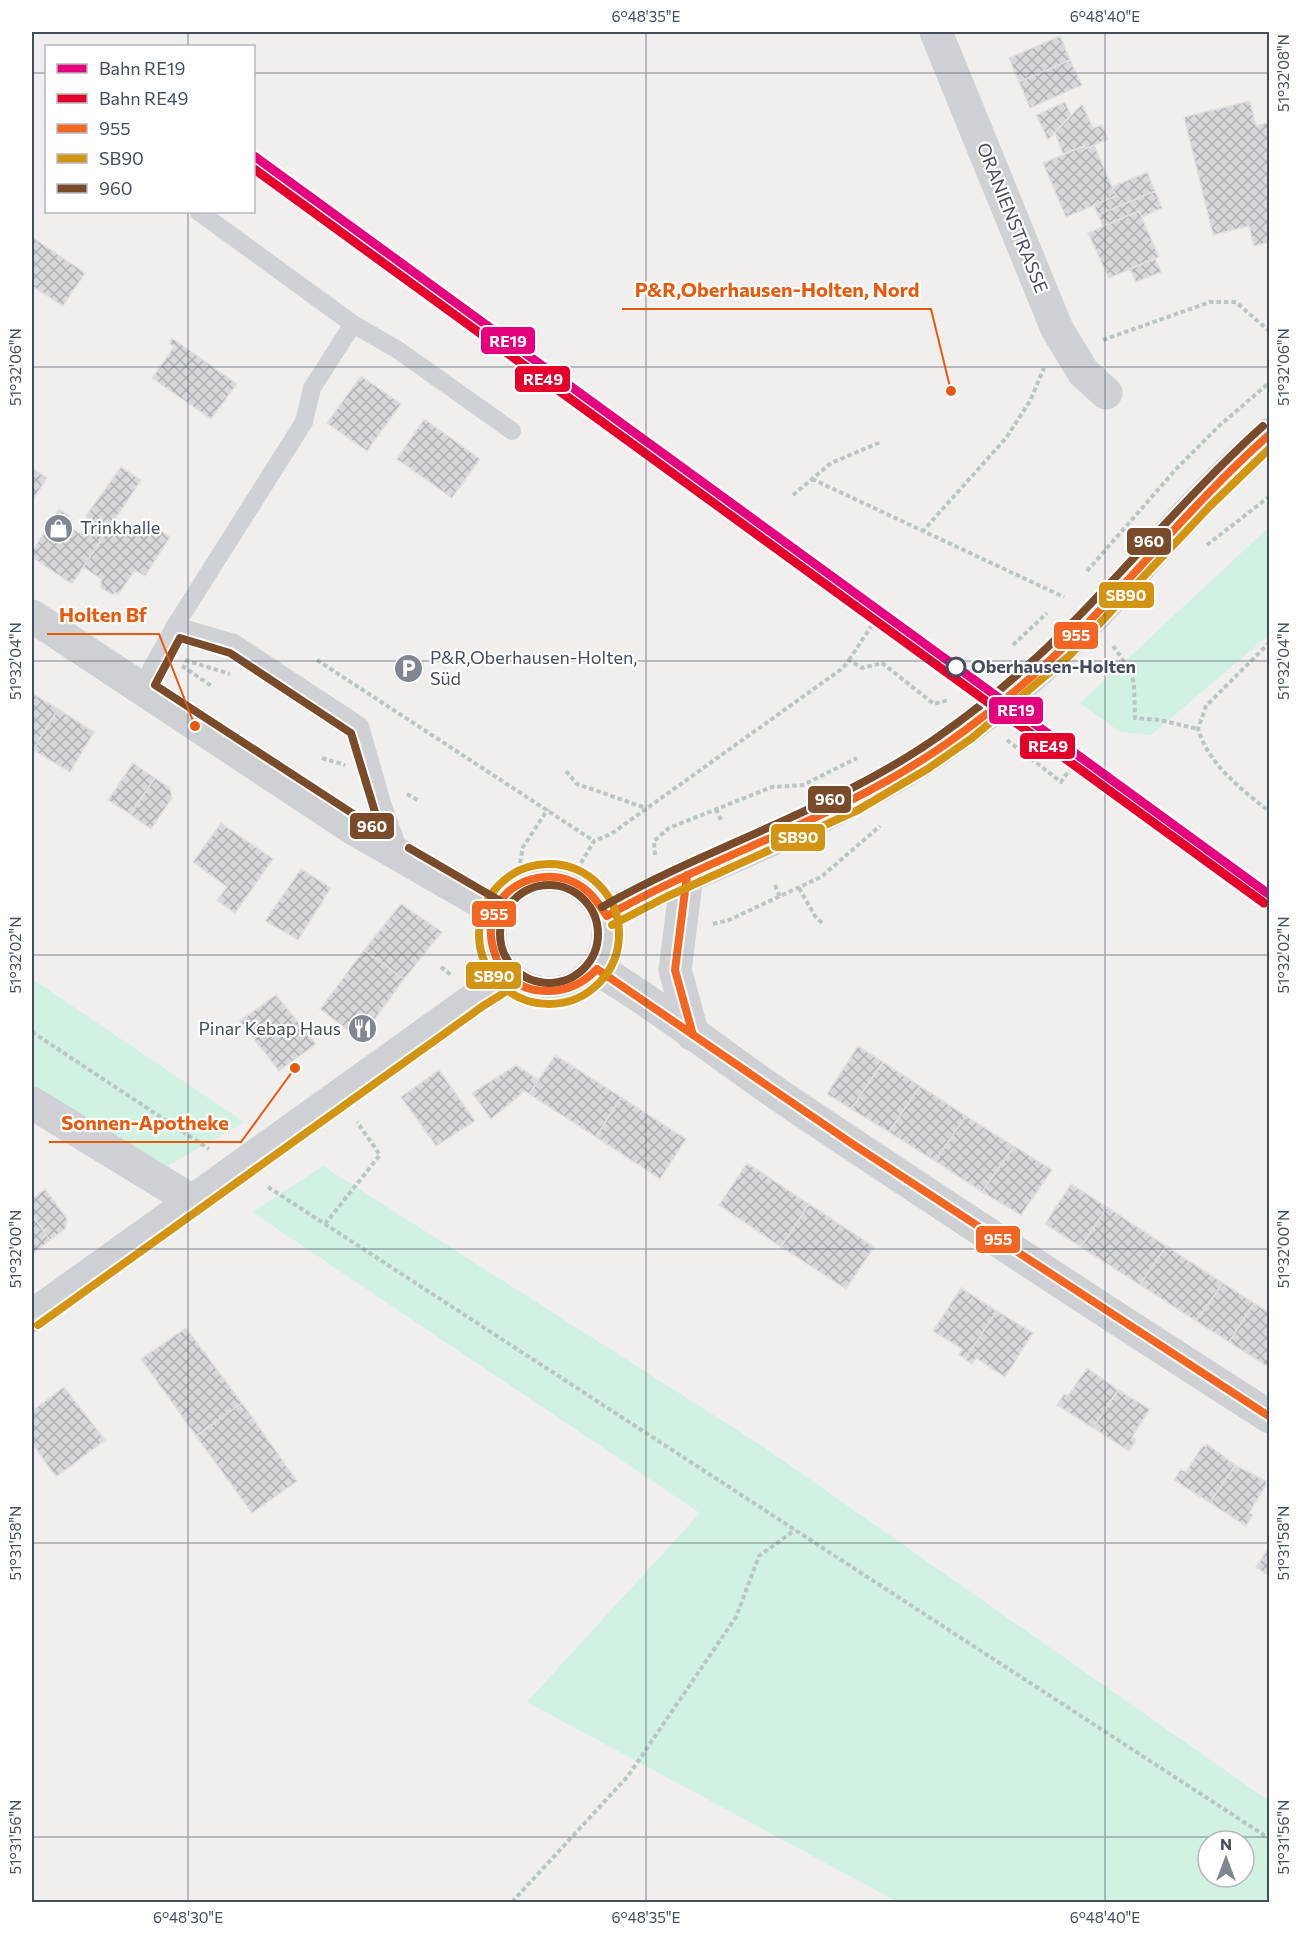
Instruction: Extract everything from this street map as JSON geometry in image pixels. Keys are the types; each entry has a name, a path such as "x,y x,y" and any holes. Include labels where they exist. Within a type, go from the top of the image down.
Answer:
{"main road":[{"path":"607,916 687,874 754,848 880,785 945,745 978,721 1055,654 1095,615 1199,499 1269,434"},
{"path":"32,616 334,816 495,910"},
{"path":"553,874 579,882 596,898 607,916 608,946 597,969 583,983 554,992 526,988 509,977 492,951 490,925 495,910 508,892 520,882 534,877 553,874"},
{"path":"687,874 675,970 693,1035"},
{"path":"597,969 625,986 895,1174 1268,1413"},
{"path":"32,1316 191,1200 240,1169 509,977"}],"street":[{"name":"ORANIENSTRASSE","path":"936,32 1064,343 1083,372 1106,393"},
{"path":"32,1103 191,1200"}],"lane":[{"path":"200,213 353,324 398,350 512,430"},
{"path":"141,688 175,626 304,422 312,388 353,324"},
{"path":"175,626 234,643 360,726 400,855"}],"path":[{"path":"922,532 1006,438 1030,401 1043,369 1064,343 1104,340 1210,302 1236,302 1269,332"},
{"path":"1086,572 1177,468 1219,426 1269,382"},
{"path":"793,495 831,463 881,442"},
{"path":"812,479 1064,597"},
{"path":"1005,652 1072,589"},
{"path":"580,863 594,841 611,834 843,668 876,619"},
{"path":"1269,642 1206,706 1198,729 1210,756 1232,780 1269,812"},
{"path":"1113,646 1128,667 1134,683 1135,718 1160,720 1198,729"},
{"path":"161,653 230,674"},
{"path":"161,653 213,687"},
{"path":"317,660 594,841"},
{"path":"849,660 862,668 882,663 934,704 954,698 940,709"},
{"path":"1007,740 1061,782 1075,762"},
{"path":"654,841 669,828 772,787 803,785 863,755"},
{"path":"566,771 577,784 646,808"},
{"path":"519,863 523,846 548,809"},
{"path":"716,809 722,822"},
{"path":"775,885 780,897"},
{"path":"799,888 815,916 824,925"},
{"path":"32,1032 1269,1839"},
{"path":"325,1224 380,1155 340,1096"},
{"path":"512,1902 628,1776 736,1617 759,1556 795,1530"}],"green space":[{"path":"1269,527 1269,635 1151,735 1120,732 1080,703"},
{"path":"32,979 244,1122 155,1173 32,1094"},
{"path":"323,1166 765,1448 1269,1801 1269,1902 898,1902 527,1702 700,1513 252,1212"}],"building":[{"path":"1060,36 1070,60 1019,82 1009,58"},
{"path":"1070,60 1082,85 1030,108 1019,82"},
{"path":"1250,101 1256,126 1270,122 1270,242 1254,246 1249,226 1213,235 1184,117"},
{"path":"1065,102 1071,115 1048,140 1036,115"},
{"path":"1082,104 1093,128 1102,125 1108,139 1085,149 1084,146 1063,154 1055,133"},
{"path":"1094,145 1116,196 1066,217 1043,163 1084,146 1085,149"},
{"path":"1147,172 1155,191 1098,215 1094,205 1116,196 1112,187"},
{"path":"1155,191 1162,208 1142,217 1139,211 1103,226 1098,215"},
{"path":"1139,211 1159,257 1109,278 1088,233"},
{"path":"32,237 85,273 63,306 32,286"},
{"path":"1155,258 1161,272 1136,282 1130,269"},
{"path":"172,338 237,384 211,419 152,378 174,347 169,343"},
{"path":"361,376 401,404 367,451 327,423"},
{"path":"424,419 480,459 452,498 397,459"},
{"name":"Trinkhalle","path":"121,467 141,480 72,584 32,557 32,552 59,509 69,516 64,523 79,533 91,531 86,516"},
{"path":"32,468 47,478 32,501"},
{"path":"126,524 143,535 151,524 170,537 145,576 135,570 118,595 115,592 113,595 101,588 101,579 83,567 111,525 121,531"},
{"path":"32,693 58,709 33,750 32,749"},
{"path":"58,709 94,732 70,772 33,750"},
{"path":"133,763 155,778 130,814 108,800"},
{"path":"155,778 170,788 172,798 151,829 130,814"},
{"path":"221,823 273,859 235,913 217,900 227,887 193,862"},
{"path":"301,869 331,888 298,940 265,921"},
{"path":"401,904 442,932 404,979 364,950"},
{"path":"364,950 404,979 360,1039 320,1009"},
{"path":"276,995 316,1044 279,1071 240,1021"},
{"path":"858,1046 883,1062 851,1109 827,1094"},
{"path":"555,1055 621,1097 596,1137 529,1094"},
{"path":"883,1062 920,1086 889,1132 851,1109"},
{"path":"516,1065 539,1080 529,1094 525,1091 491,1119 472,1093"},
{"path":"439,1070 475,1121 436,1146 401,1097"},
{"path":"920,1086 966,1116 935,1161 889,1132"},
{"path":"621,1097 686,1139 660,1179 596,1137"},
{"path":"966,1116 1014,1146 982,1192 935,1161"},
{"path":"1014,1146 1052,1170 1021,1215 982,1192"},
{"path":"747,1163 809,1204 781,1247 719,1205"},
{"path":"1071,1184 1107,1207 1081,1247 1045,1224"},
{"path":"45,1189 67,1219 65,1229 50,1240 32,1215 32,1199"},
{"path":"809,1204 874,1247 846,1289 781,1247"},
{"path":"1107,1207 1166,1246 1140,1285 1081,1247"},
{"path":"32,1215 50,1240 32,1254"},
{"path":"1166,1246 1223,1283 1196,1321 1140,1285"},
{"path":"1223,1283 1254,1303 1229,1342 1196,1321"},
{"path":"961,1288 997,1311 965,1359 959,1355 962,1349 933,1331"},
{"path":"1254,1303 1270,1313 1268,1367 1229,1342"},
{"path":"997,1311 1033,1333 1005,1377 976,1358 972,1364 965,1359"},
{"path":"186,1328 242,1403 196,1436 141,1359"},
{"path":"1087,1368 1118,1390 1093,1428 1057,1405 1064,1394 1068,1396"},
{"path":"64,1387 105,1440 56,1477 32,1443 32,1411"},
{"path":"1118,1390 1150,1409 1132,1437 1136,1440 1129,1451 1093,1428"},
{"path":"242,1403 297,1481 252,1513 196,1436"},
{"path":"1207,1444 1235,1465 1210,1503 1174,1480 1181,1469 1186,1472 1203,1445 1206,1447"},
{"path":"1235,1465 1266,1481 1266,1485 1249,1513 1253,1515 1246,1526 1210,1503"},
{"path":"1270,1546 1270,1576 1269,1576 1256,1567"}],"rail line":[{"name":"RE19","path":"255,157 1270,895"},
{"name":"RE49","path":"255,170 1264,903"}],"transit line":[{"name":"960","path":"602,907 687,864 860,784 942,734 1010,681 1058,637 1166,522 1263,426"},
{"name":"955","path":"1270,434 1220,481 1081,630 1049,661 982,718 946,744 864,794 692,873 607,916 590,893 575,882 561,878 531,879 506,894 497,906 491,931 492,945 497,960 507,975 517,983 535,990 561,990 577,985 597,969 854,1145 1270,1417"},
{"name":"SB90","path":"612,925 666,897 858,810 929,768 972,738 1069,656 1210,506 1270,448"},
{"name":"960","path":"180,638 230,653 351,733 381,832 155,685 180,638"},
{"name":"960","path":"409,848 500,901"},
{"name":"SB90","path":"549,864 576,870 588,876 598,885 607,895 613,907 619,934 613,961 607,973 598,983 588,992 576,998 549,1004 522,998 510,992 500,983 491,973 485,961 479,934 485,907 491,895 500,885 510,876 522,870 549,864"},
{"name":"955","path":"687,875 675,970 693,1035"},
{"name":"960","path":"549,885 568,889 583,900 594,915 598,934 594,953 583,968 568,979 549,983 530,979 515,968 504,953 500,934 504,915 515,900 530,889 549,885"},
{"name":"SB90","path":"38,1325 483,1006 515,986"}],"place":[{"name":"P&R,Oberhausen-Holten, Nord","path":"951,391"},
{"name":"Trinkhalle","path":"59,528"},
{"name":"Oberhausen-Holten","path":"956,667"},
{"name":"P&R,Oberhausen-Holten, Süd","path":"409,668"},
{"name":"Holten Bf","path":"195,726"},
{"name":"Pinar Kebap Haus","path":"362,1029"},
{"name":"Sonnen-Apotheke","path":"295,1068"}]}
